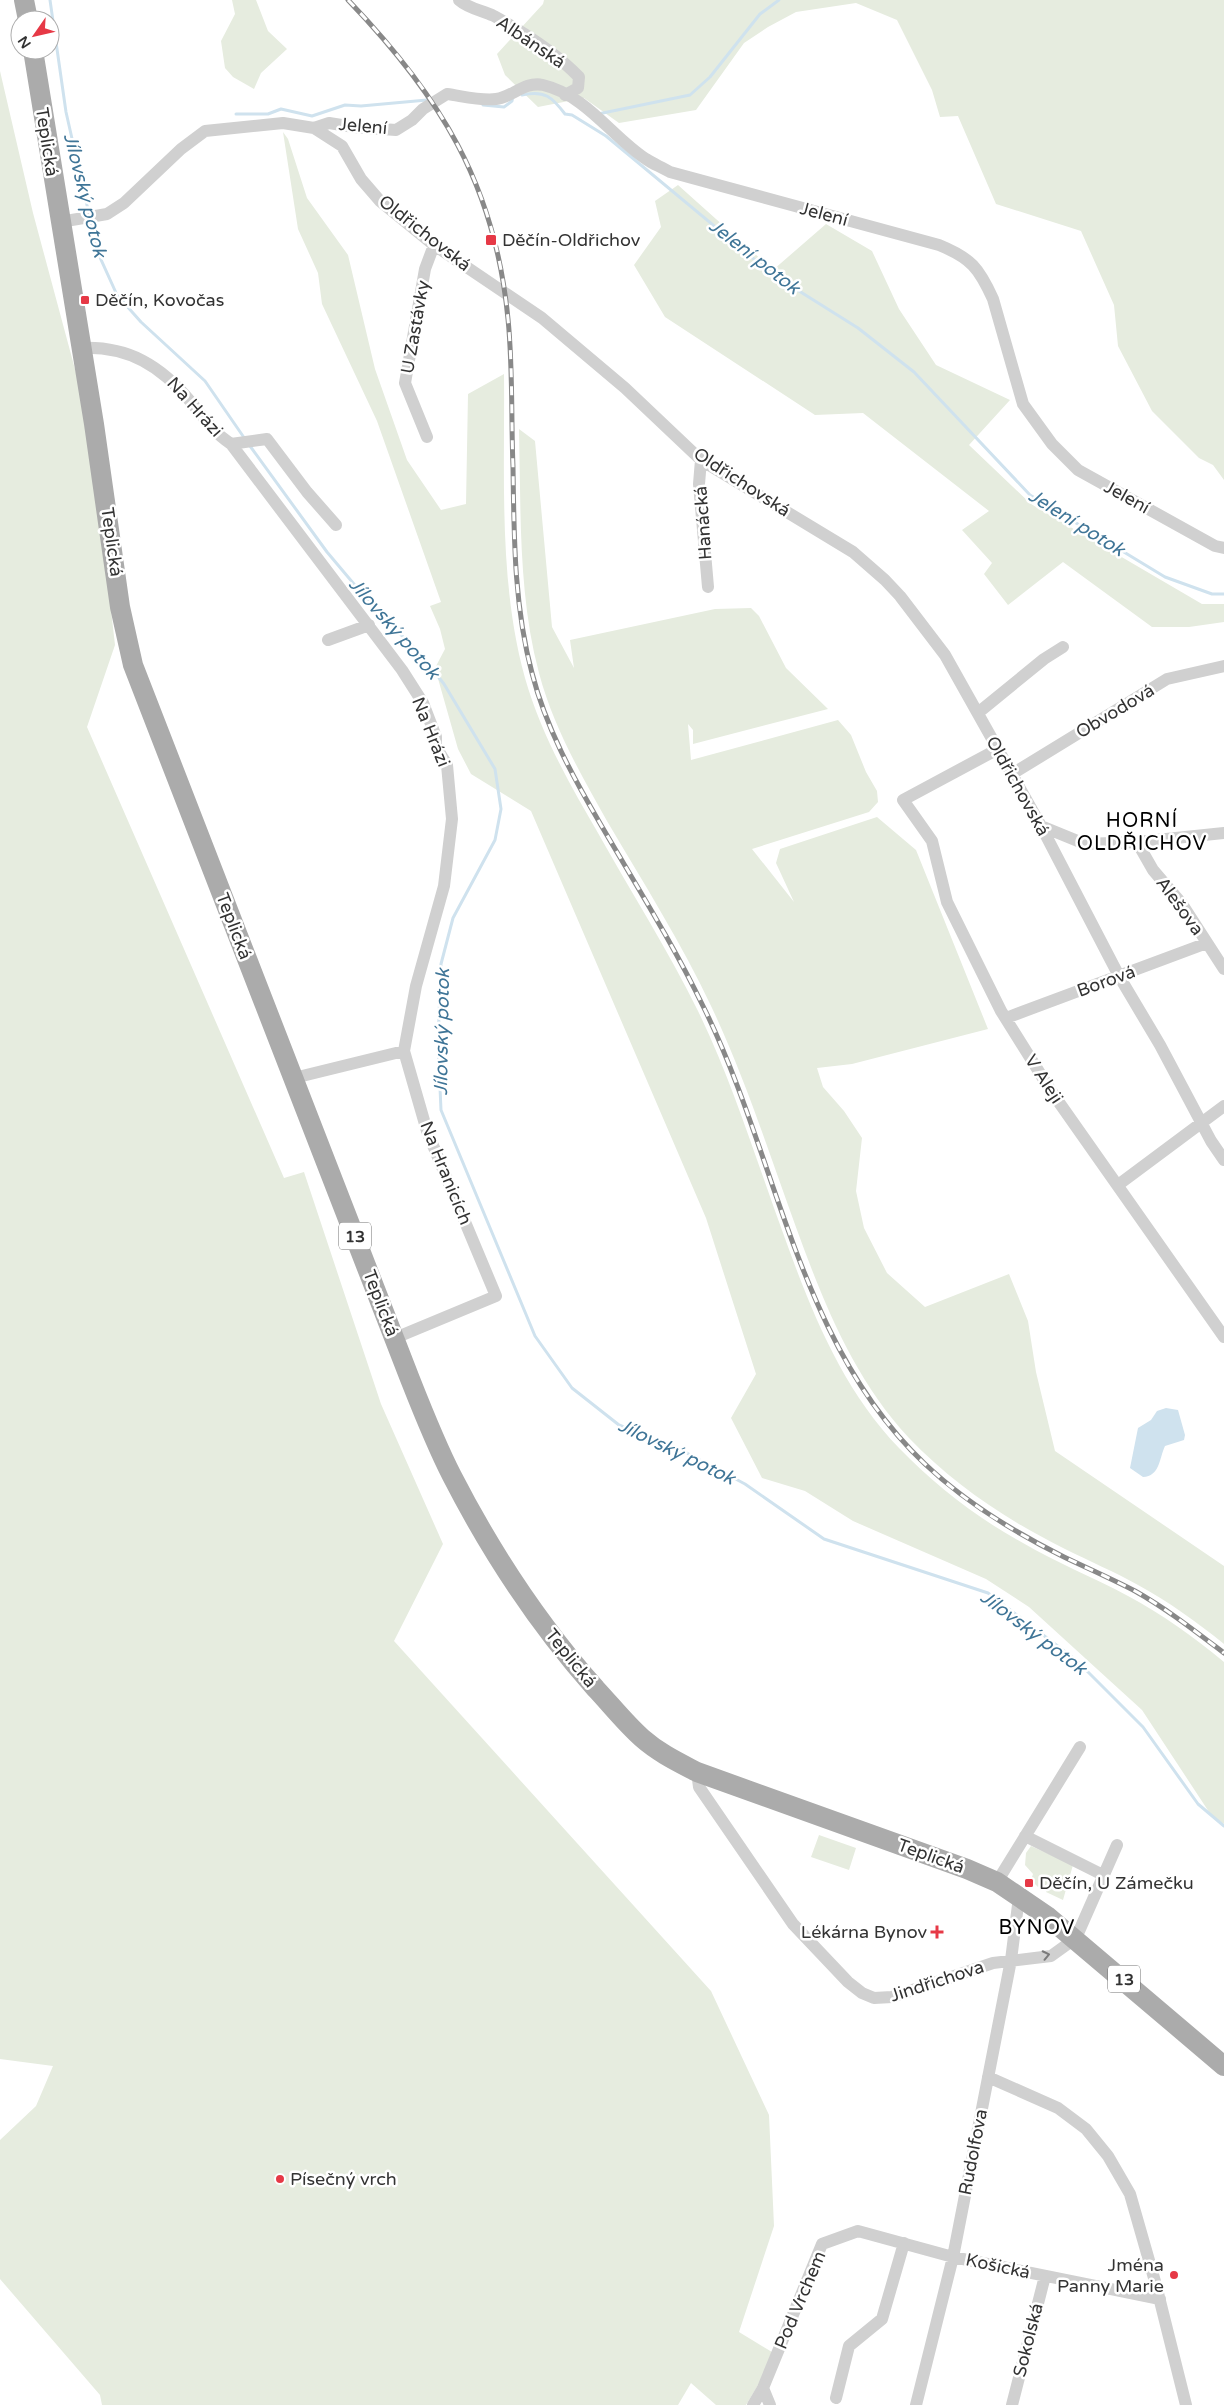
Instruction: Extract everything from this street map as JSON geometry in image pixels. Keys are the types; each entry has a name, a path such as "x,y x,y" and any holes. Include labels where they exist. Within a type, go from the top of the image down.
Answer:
{"main road":[{"name":"Teplická","path":"35,60 67,221 81,348 109,522 120,607 133,665 395,1338 452,1476 493,1547 539,1618 588,1680 642,1738 666,1756 697,1772 966,1869 997,1882 1076,1938 1224,2065"}],"street":[{"name":"Albánská","path":"459,0 464,5 493,16 559,56 579,77 578,88 565,95"},
{"name":"Jelení","path":"314,128 329,123 354,128 396,130 446,94 494,100 522,87 542,85 565,95 594,113 645,158 670,172 939,245 963,255 973,264 987,286 993,300 1023,404 1052,444 1078,470 1215,546 1224,548"},
{"name":"Oldřichovská","path":"67,221 107,214 124,203 181,148 205,131 283,123 314,128 342,146 361,179 380,201 434,245 542,318 625,388 701,460 829,537 874,569 900,596 926,628 945,655 979,712 1119,976 1160,1045 1201,1123 1224,1160"},
{"name":"U Zastávky","path":"427,437 405,383 425,269 434,245"},
{"name":"Na Hrázi","path":"81,348 103,347 131,355 162,372 180,389 218,436 235,443 337,586 402,670 423,703 436,737 436,747 447,765 452,819 444,886 416,986 404,1051"},
{"path":"235,443 267,439 307,492 336,525"},
{"name":"Hanácká","path":"701,460 699,484 708,587"},
{"path":"328,640 369,625"},
{"path":"979,712 1044,659 1063,647"},
{"name":"Obvodová","path":"1012,774 1168,679 1224,666"},
{"name":"V Aleji","path":"998,749 903,800 932,842 947,902 1006,1018 1051,1091 1224,1337"},
{"path":"1041,826 1086,844 1137,842 1224,833"},
{"name":"Alešova","path":"1137,842 1152,870 1182,904 1224,969"},
{"name":"Borová","path":"1006,1018 1207,943"},
{"path":"294,1078 404,1051"},
{"name":"Na Hranicích","path":"395,1338 496,1296 427,1131 404,1051"},
{"path":"1118,1185 1224,1106"},
{"path":"997,1882 1080,1747"},
{"name":"Jindřichova","path":"697,1772 699,1787 793,1924 832,1967 862,1993 884,1999 993,1963 1051,1956 1076,1938"},
{"path":"1025,1836 1103,1875"},
{"path":"1076,1938 1118,1845"},
{"name":"Rudolfova","path":"916,2405 953,2257 1011,1960 1019,1897"},
{"path":"988,2077 1058,2108 1086,2129 1108,2156 1130,2194 1160,2299 1186,2405"},
{"name":"Pod Vrchem","path":"753,2405 763,2388 822,2244 858,2232 953,2257"},
{"path":"836,2398 849,2346 882,2319 904,2243"},
{"name":"Košická","path":"953,2257 1160,2299"},
{"name":"Sokolská","path":"1012,2405 1045,2276"},
{"path":"763,2388 770,2405"}],"shaded area":[{"path":"232,0 256,0 268,31 287,49 261,73 254,89 233,77 225,68 221,41 235,14"},
{"path":"544,0 1224,0 1224,480 1213,465 1199,458 1152,411 1118,346 1114,305 1081,231 996,204 958,116 940,117 932,90 897,20 856,3 796,12 744,43 696,110 619,123 584,98 538,107 505,75 497,54 543,4"},
{"path":"0,71 33,213 90,425 115,645 87,727 284,1178 304,1172 381,1404 443,1544 394,1641 711,1991 769,2115 774,2226 739,2332 772,2352 761,2380 746,2405 716,2405 691,2383 678,2405 102,2405 100,2395 0,2279 0,2140 36,2106 53,2066 0,2059"},
{"path":"283,132 288,139 307,198 348,255 375,369 407,460 441,510 466,504 468,394 504,374 504,489 510,604 516,641 532,699 547,738 566,777 662,943 711,1039 808,1299 832,1352 862,1402 899,1448 973,1512 1036,1550 1153,1610 1224,1662 1224,1824 1211,1815 1142,1710 1029,1607 986,1579 853,1521 805,1491 762,1478 731,1418 756,1374 706,1218 531,811 471,774 458,749 435,668 445,649 440,629 430,606 441,602 377,421 322,304 318,273 298,229"},
{"path":"678,185 773,270 826,224 872,251 899,309 936,365 1010,400 969,445 1031,504 1202,604 1224,604 1224,622 1189,627 1152,627 1063,562 1008,605 984,574 992,563 962,530 989,511 863,413 815,415 665,317 634,265 661,227 655,201"},
{"path":"519,429 535,441 552,627 574,668 570,640 715,609 751,608 759,616 786,668 828,709 693,744 693,730 688,724 691,760 838,720 851,735 866,772 877,791 878,802 869,812 752,849 794,902 776,863 780,849 877,817 916,850 988,1029 852,1064 817,1068 823,1087 844,1111 862,1138 856,1191 864,1228 887,1273 925,1307 1009,1274 1028,1321 1036,1372 1055,1451 1224,1566 1224,1644 1161,1598 1129,1580 1043,1538 1002,1514 963,1486 909,1438 872,1391 857,1366 818,1285 747,1090 712,1008 675,937 577,767 545,693 532,643 524,583"},
{"path":"819,1835 856,1848 849,1870 811,1857"},
{"path":"1031,1846 1073,1865 1063,1900 1046,1892 1046,1886 1043,1883 1038,1887 1031,1880 1033,1874 1025,1865 1026,1853"}],"water":[{"path":"1166,1408 1178,1410 1185,1435 1184,1440 1165,1446 1156,1470 1153,1474 1143,1477 1130,1468 1138,1428 1151,1420 1157,1411"}],"waterway":[{"name":"Jílovský potok","path":"50,0 66,112 89,214"},
{"path":"598,114 690,95 710,77 760,14 779,0"},
{"name":"Jelení potok","path":"522,95 537,93 547,96 565,114 572,115 606,136 772,274 858,328 914,372 1030,495 1165,577 1212,594 1224,594"},
{"name":"Jelení potok","path":"483,105 504,107 512,101 513,96"},
{"name":"Jelení potok","path":"236,114 268,114 281,109 312,116 345,105 361,106 427,100"},
{"name":"Jílovský potok","path":"90,220 98,253 117,295 141,322 205,381 245,439"},
{"name":"Jílovský potok","path":"250,446 327,552 380,615 418,651 444,684 495,769 501,809 495,840 453,918 441,964 438,1043 441,1110 535,1336 572,1388 619,1425 683,1451 745,1484 824,1539 988,1593 1076,1660 1143,1727 1198,1804 1224,1826"}],"railway":[{"path":"348,0 410,71 436,108 458,145 476,184 490,226 501,270 510,337 518,597 526,648 545,713 561,752 580,789 667,937 703,1006 729,1064 794,1246 818,1306 847,1363 882,1416 925,1464 957,1491 991,1516 1027,1537 1147,1598 1181,1620 1224,1653"}],"place":[{"name":"Děčín-Oldřichov","path":"491,240"},
{"name":"Děčín, Kovočas","path":"85,300"},
{"name":"Děčín, U Zámečku","path":"1029,1883"},
{"name":"Lékárna Bynov","path":"937,1932"},
{"name":"Písečný vrch","path":"280,2179"},
{"name":"Jména Panny Marie","path":"1174,2275"}],"district":[{"name":"HORNÍ OLDŘICHOV","path":"1142,832"},
{"name":"BYNOV","path":"1037,1927"}]}
